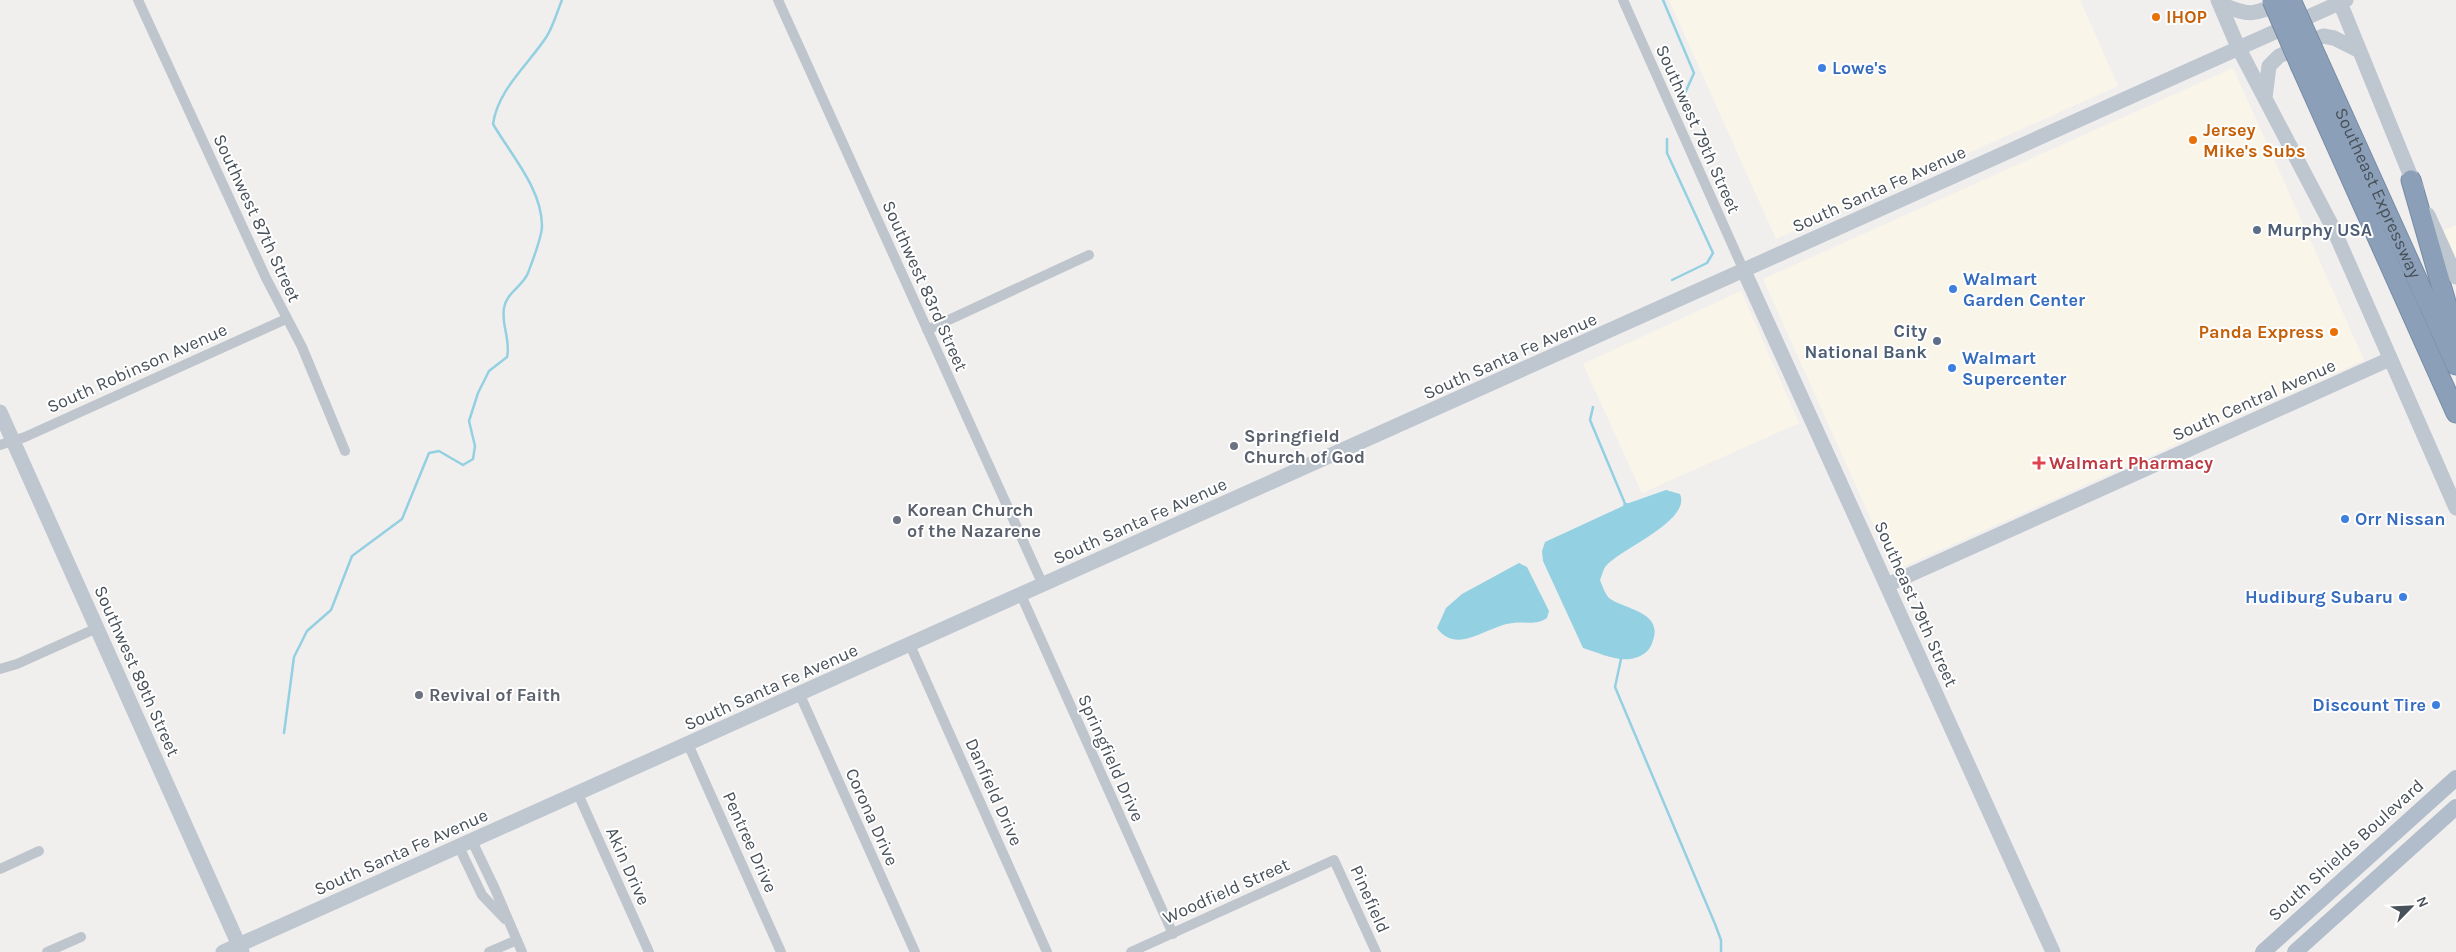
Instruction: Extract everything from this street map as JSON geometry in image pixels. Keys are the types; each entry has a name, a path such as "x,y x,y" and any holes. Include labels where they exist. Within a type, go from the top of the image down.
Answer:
{"highway":[{"path":"2272,0 2293,26"},
{"path":"2291,0 2293,26"},
{"name":"Southeast Expressway","path":"2293,26 2456,365"},
{"name":"Southeast Expressway","path":"2310,63 2361,202 2456,413"},
{"path":"2411,180 2456,337"}],"main road":[{"path":"2219,2 2246,14 2256,14 2287,0"},
{"name":"South Santa Fe Avenue","path":"223,952 241,948 465,844 910,646 2341,1"},
{"path":"2341,1 2411,180 2456,277"},
{"path":"2219,2 2238,48 2333,228 2456,508"},
{"path":"2265,98 2269,66 2279,56 2323,36 2334,38 2360,51"},
{"name":"Southeast 79th Street","path":"1744,271 2053,952"},
{"name":"South Central Avenue","path":"1887,585 2390,359"},
{"name":"Southwest 89th Street","path":"0,412 6,443 97,628 241,948"},
{"name":"South Shields Boulevard","path":"2263,952 2456,778"},
{"path":"2295,952 2456,807"},
{"path":"2361,864 2376,879"}],"street":[{"name":"Southwest 87th Street","path":"138,0 286,319 302,347 345,451"},
{"name":"Southwest 83rd Street","path":"778,0 1043,585"},
{"name":"Southwest 79th Street","path":"1623,0 1744,271"},
{"path":"927,330 1088,255"},
{"name":"South Robinson Avenue","path":"6,443 286,319"},
{"name":"Springfield Drive","path":"1021,595 1173,934"},
{"path":"0,669 17,664 97,628"},
{"name":"Danfield Drive","path":"910,646 1048,952"},
{"name":"Corona Drive","path":"800,694 915,952"},
{"name":"Pentree Drive","path":"688,744 781,952"},
{"name":"Akin Drive","path":"578,794 648,952"},
{"path":"465,844 482,895 510,924"},
{"path":"465,844 496,889 522,952"},
{"path":"0,869 38,851"},
{"name":"Woodfield Street","path":"1131,952 1334,860"},
{"name":"Pinefield","path":"1334,860 1376,952"},
{"path":"47,952 81,937"},
{"path":"489,952 517,940"}],"shaded area":[{"path":"1669,0 2080,0 2118,86 1776,239"},
{"path":"2233,68 2364,360 1902,567 1892,566 1763,279"},
{"path":"2456,225 2456,264 2441,232"},
{"path":"1741,291 1799,423 1642,493 1583,364"}],"water":[{"path":"1666,490 1680,494 1681,504 1675,514 1652,534 1613,559 1605,567 1600,580 1609,598 1639,612 1651,621 1654,628 1654,637 1651,646 1645,653 1630,659 1614,658 1583,648 1543,561 1542,551 1545,542 1623,506 1624,503"},
{"path":"1519,563 1527,567 1549,611 1547,618 1534,623 1503,625 1463,639 1445,636 1437,628 1446,608 1462,594"}],"waterway":[{"path":"284,733 294,657 307,631 331,610 352,556 402,519 429,453 439,451 463,465 473,459 475,446 469,421 478,393 489,371 507,357 508,345 503,314 505,303 526,278 542,231 541,212 537,199 524,173 493,124 501,99 515,77 547,36 562,0"},
{"path":"1663,0 1694,73 1681,102"},
{"path":"1667,139 1667,153 1713,253 1707,263 1672,280"},
{"path":"1593,407 1590,420 1626,506"},
{"path":"1621,659 1615,687 1715,924 1721,940 1721,952"}],"place":[{"name":"IHOP","path":"2156,17"},
{"name":"Lowe's","path":"1822,68"},
{"name":"Jersey Mike's Subs","path":"2193,140"},
{"name":"Murphy USA","path":"2257,230"},
{"name":"Walmart Garden Center","path":"1953,289"},
{"name":"Panda Express","path":"2334,332"},
{"name":"City National Bank","path":"1937,341"},
{"name":"Walmart Supercenter","path":"1952,368"},
{"name":"Springfield Church of God","path":"1234,446"},
{"name":"Walmart Pharmacy","path":"2039,463"},
{"name":"Orr Nissan","path":"2345,519"},
{"name":"Korean Church of the Nazarene","path":"897,520"},
{"name":"Hudiburg Subaru","path":"2403,597"},
{"name":"Revival of Faith","path":"419,695"},
{"name":"Discount Tire","path":"2436,705"}]}
